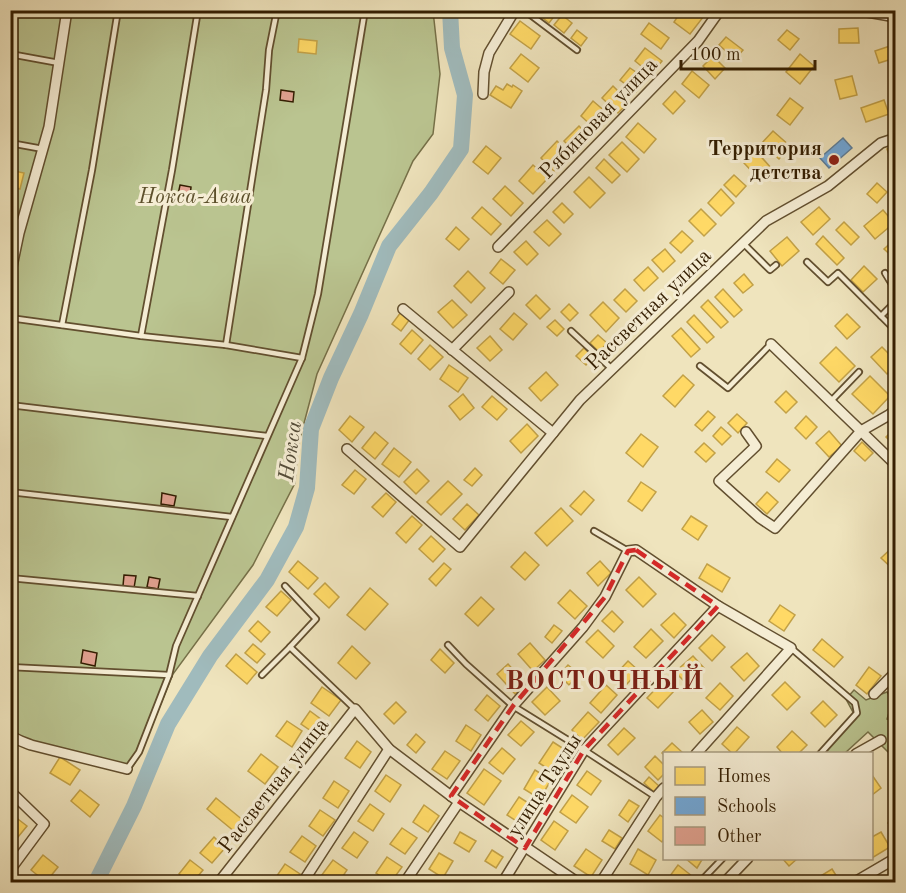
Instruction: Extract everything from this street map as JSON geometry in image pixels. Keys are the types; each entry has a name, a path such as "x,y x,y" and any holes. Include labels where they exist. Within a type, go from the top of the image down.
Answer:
{"street":[{"path":"10,276 15,232 49,128 67,10"},
{"path":"483,94 484,72 489,53 515,10"},
{"name":"Рябиновая улица","path":"498,247 699,41 720,10"},
{"path":"856,10 896,17"},
{"name":"Рассветная улица","path":"346,449 460,546 580,400 765,221 828,186 881,143 896,138"},
{"path":"452,350 509,292"},
{"path":"403,309 553,433"},
{"path":"771,344 896,465"},
{"path":"746,432 756,446 719,481 760,518 775,528 861,431 896,409"},
{"path":"405,882 513,706 583,627 605,597 628,551 636,550 718,606 791,648 697,752"},
{"name":"улица Таулы","path":"503,882 584,750 718,606"},
{"path":"874,694 896,672"},
{"path":"355,709 389,749 455,799 577,882"},
{"name":"Рассветная улица","path":"219,882 355,709"},
{"path":"10,734 31,745 127,769"},
{"path":"858,752 881,740"},
{"path":"303,882 389,749"},
{"path":"601,882 663,789"},
{"path":"10,791 44,824 10,870"},
{"path":"855,882 896,858"},
{"path":"725,882 746,860"}],"lane":[{"path":"62,325 92,170 118,10"},
{"path":"141,336 172,170 198,10"},
{"path":"226,345 266,90 269,50 277,10"},
{"path":"127,769 139,752 169,675 176,646 302,358 318,294 365,10"},
{"path":"524,10 577,50"},
{"path":"10,54 59,63"},
{"path":"10,143 43,149"},
{"path":"744,243 770,270 776,265"},
{"path":"807,262 828,282 838,273 896,331"},
{"path":"885,273 896,291"},
{"path":"881,316 896,302"},
{"path":"10,318 226,345 302,358"},
{"path":"571,331 612,369"},
{"path":"700,366 728,388 771,344"},
{"path":"831,402 859,372"},
{"path":"10,405 267,436"},
{"path":"10,492 232,517"},
{"path":"594,531 628,551"},
{"path":"10,578 198,596"},
{"path":"262,675 316,619 285,586"},
{"path":"448,645 513,706 656,797"},
{"path":"290,647 355,709"},
{"path":"791,648 855,703 857,713 821,752"},
{"path":"10,667 169,675"},
{"path":"700,882 721,860"}],"highlighted area":[{"path":"636,550 718,606 584,750 525,848 451,796 513,706 605,597 628,551"}],"green space":[{"name":"Нокса-Авиа","path":"11,11 433,11 440,74 433,134 413,161 317,374 298,446 295,483 253,565 173,674 140,755 129,772 11,737"},
{"path":"854,690 866,700 887,692 893,700 887,719 895,722 895,759 868,732 846,752 824,752 855,716 846,699"}],"building: Homes":[{"path":"533,10 559,10 549,23"},
{"path":"682,10 696,10 704,16 690,34 674,22"},
{"path":"562,15 572,23 564,33 554,25"},
{"path":"520,21 540,36 531,49 510,34"},
{"path":"649,23 669,38 661,49 641,34"},
{"path":"858,28 859,43 839,43 839,29"},
{"path":"577,30 587,38 581,46 571,38"},
{"path":"787,30 799,39 790,50 778,40"},
{"path":"726,37 743,50 735,59 719,45"},
{"path":"299,39 317,41 316,54 298,52"},
{"path":"890,46 895,58 879,63 875,51"},
{"path":"645,48 662,61 651,74 635,61"},
{"path":"521,54 539,68 528,82 510,68"},
{"path":"800,54 814,66 800,84 786,72"},
{"path":"713,56 725,68 715,79 703,66"},
{"path":"630,68 646,79 636,92 620,80"},
{"path":"692,71 709,85 699,98 682,84"},
{"path":"852,76 857,95 840,99 835,80"},
{"path":"507,84 522,91 511,108 490,95 496,86 503,90"},
{"path":"613,86 629,102 618,113 602,98"},
{"path":"675,91 685,101 673,114 663,104"},
{"path":"896,91 896,112 889,92"},
{"path":"790,98 803,108 790,125 777,115"},
{"path":"884,100 889,114 866,122 861,108"},
{"path":"593,101 607,113 594,128 581,116"},
{"path":"638,123 656,139 644,153 626,137"},
{"path":"579,126 589,136 574,151 564,141"},
{"path":"773,131 790,146 779,159 761,144"},
{"path":"557,141 570,154 554,171 541,158"},
{"path":"622,142 639,159 627,172 609,155"},
{"path":"486,146 501,158 488,174 473,162"},
{"path":"896,146 896,162 892,163 887,149"},
{"path":"756,151 772,169 760,180 744,163"},
{"path":"604,159 620,175 612,183 596,168"},
{"path":"533,165 548,178 533,194 519,181"},
{"path":"10,170 24,173 20,189 10,187"},
{"path":"734,175 746,186 736,197 724,185"},
{"path":"589,177 605,193 590,208 574,192"},
{"path":"877,183 887,192 877,203 867,194"},
{"path":"505,186 523,203 511,216 493,199"},
{"path":"721,189 734,203 721,216 708,203"},
{"path":"562,203 573,214 564,223 553,212"},
{"path":"482,207 501,224 491,235 472,218"},
{"path":"819,207 830,219 813,235 801,222"},
{"path":"701,209 716,224 704,236 689,221"},
{"path":"883,210 894,223 875,239 864,226"},
{"path":"547,220 561,234 549,246 534,232"},
{"path":"844,222 859,237 851,245 836,230"},
{"path":"456,227 469,239 459,250 446,239"},
{"path":"682,231 693,241 681,253 670,243"},
{"path":"823,236 844,258 837,265 816,244"},
{"path":"787,237 799,251 782,266 770,251"},
{"path":"896,238 896,260 884,249"},
{"path":"526,241 538,254 527,265 514,252"},
{"path":"665,249 675,261 663,272 652,260"},
{"path":"501,259 515,270 503,284 490,273"},
{"path":"864,266 877,279 863,292 851,280"},
{"path":"648,267 658,278 644,291 634,280"},
{"path":"468,271 485,288 471,303 454,286"},
{"path":"744,274 753,285 743,293 734,283"},
{"path":"625,289 637,301 626,312 614,300"},
{"path":"723,289 742,310 734,317 715,297"},
{"path":"536,295 550,309 540,319 526,305"},
{"path":"452,300 467,315 453,328 438,312"},
{"path":"708,300 728,322 721,328 701,307"},
{"path":"603,302 619,318 606,332 590,315"},
{"path":"569,304 578,313 570,321 561,312"},
{"path":"401,312 410,319 401,331 392,324"},
{"path":"514,313 527,324 513,340 500,329"},
{"path":"847,314 860,327 847,339 835,326"},
{"path":"694,315 714,337 707,343 687,322"},
{"path":"555,320 564,329 557,336 547,327"},
{"path":"681,328 700,349 691,357 672,336"},
{"path":"412,330 423,340 411,354 400,344"},
{"path":"598,335 607,343 599,352 590,343"},
{"path":"490,336 502,350 490,361 477,348"},
{"path":"430,345 443,357 430,370 418,359"},
{"path":"836,347 855,366 839,382 820,363"},
{"path":"882,347 896,361 896,366 887,374 871,357"},
{"path":"584,348 593,357 586,365 576,356"},
{"path":"449,365 468,378 458,392 440,379"},
{"path":"546,372 558,385 541,401 529,388"},
{"path":"683,375 694,385 675,407 663,396"},
{"path":"870,376 890,396 873,414 852,394"},
{"path":"786,391 797,402 786,413 775,402"},
{"path":"463,394 474,408 460,420 449,406"},
{"path":"492,396 507,409 497,420 482,407"},
{"path":"708,411 715,417 702,431 695,425"},
{"path":"737,414 747,423 738,433 728,423"},
{"path":"350,416 364,427 352,442 339,430"},
{"path":"806,416 817,427 806,439 795,428"},
{"path":"527,424 538,436 521,453 510,441"},
{"path":"721,427 731,436 722,445 713,436"},
{"path":"896,427 896,447 886,437"},
{"path":"829,431 842,446 829,457 816,443"},
{"path":"375,432 388,443 375,459 362,448"},
{"path":"641,434 658,447 643,467 626,453"},
{"path":"862,442 873,453 865,461 854,451"},
{"path":"704,443 715,453 706,462 695,452"},
{"path":"394,448 411,462 399,477 382,464"},
{"path":"777,459 790,470 779,482 766,472"},
{"path":"475,468 482,475 472,486 464,480"},
{"path":"417,469 429,481 416,494 404,482"},
{"path":"355,470 366,479 354,494 342,485"},
{"path":"448,481 462,494 441,515 427,502"},
{"path":"641,482 656,492 642,511 628,501"},
{"path":"584,491 594,500 581,515 570,506"},
{"path":"767,492 778,502 767,514 756,504"},
{"path":"386,493 396,502 383,517 372,507"},
{"path":"467,504 479,515 465,530 453,519"},
{"path":"561,508 573,521 547,546 535,533"},
{"path":"412,516 422,525 406,543 396,533"},
{"path":"691,516 707,526 698,540 682,529"},
{"path":"431,536 445,549 433,562 419,549"},
{"path":"896,544 896,572 881,558"},
{"path":"525,552 539,565 525,580 511,567"},
{"path":"298,561 318,578 308,589 289,572"},
{"path":"600,561 611,573 598,586 587,573"},
{"path":"444,563 451,569 436,586 429,579"},
{"path":"707,564 730,578 722,592 699,578"},
{"path":"639,577 656,594 643,607 626,590"},
{"path":"325,583 339,597 329,608 314,594"},
{"path":"370,588 388,604 365,630 347,615"},
{"path":"570,590 587,606 575,619 558,603"},
{"path":"281,591 291,600 277,616 266,607"},
{"path":"481,597 494,609 478,626 465,614"},
{"path":"780,605 795,615 784,631 769,621"},
{"path":"612,611 623,622 614,632 602,621"},
{"path":"674,613 686,625 674,638 661,625"},
{"path":"258,621 270,632 261,642 249,631"},
{"path":"554,625 562,631 552,643 545,637"},
{"path":"651,629 663,641 646,658 634,647"},
{"path":"598,630 614,646 603,658 586,642"},
{"path":"712,635 725,647 712,661 699,648"},
{"path":"822,639 843,657 834,667 813,650"},
{"path":"530,643 545,660 533,671 518,654"},
{"path":"253,644 265,654 257,663 245,653"},
{"path":"352,646 370,663 356,679 338,663"},
{"path":"440,649 454,663 445,673 431,660"},
{"path":"747,653 759,666 744,681 731,667"},
{"path":"236,654 257,672 247,684 226,666"},
{"path":"693,656 704,668 687,684 675,672"},
{"path":"628,661 639,671 626,685 615,675"},
{"path":"508,664 526,684 515,694 497,674"},
{"path":"568,665 579,674 569,685 559,675"},
{"path":"869,667 881,676 867,694 856,685"},
{"path":"663,681 674,691 658,708 647,698"},
{"path":"785,682 800,697 787,710 772,695"},
{"path":"720,683 733,696 720,710 706,698"},
{"path":"606,685 617,695 601,713 590,703"},
{"path":"322,687 341,700 329,716 311,703"},
{"path":"547,687 560,701 545,715 532,702"},
{"path":"487,695 500,706 488,721 475,710"},
{"path":"823,701 837,715 825,727 811,713"},
{"path":"396,702 406,712 394,724 384,714"},
{"path":"702,710 713,722 700,734 689,722"},
{"path":"310,711 326,723 317,735 301,724"},
{"path":"588,712 599,722 582,740 572,730"},
{"path":"287,721 302,731 292,747 276,736"},
{"path":"521,721 534,732 521,746 508,735"},
{"path":"466,725 481,735 471,751 456,741"},
{"path":"737,727 749,737 736,752 731,752 722,744"},
{"path":"624,728 635,738 618,755 608,745"},
{"path":"792,731 807,745 800,752 781,752 777,747"},
{"path":"416,734 425,742 416,753 407,745"},
{"path":"357,741 371,752 360,768 345,758"},
{"path":"553,742 567,751 553,772 539,763"},
{"path":"672,743 682,752 663,752"},
{"path":"502,748 515,759 503,774 489,763"},
{"path":"445,751 460,761 447,779 432,769"},
{"path":"261,754 278,767 265,784 248,771"},
{"path":"655,756 663,764 663,775 658,780 645,767"},
{"path":"60,757 80,770 70,785 50,773"},
{"path":"484,769 501,781 484,805 467,793"},
{"path":"535,770 551,780 540,799 524,789"},
{"path":"587,771 601,781 591,795 577,785"},
{"path":"386,775 401,785 390,802 375,791"},
{"path":"873,776 881,788 873,794"},
{"path":"649,777 659,786 654,792 644,783"},
{"path":"334,781 349,791 338,808 323,798"},
{"path":"80,790 99,805 90,817 71,801"},
{"path":"572,795 588,807 576,823 560,812"},
{"path":"519,797 533,806 521,824 507,815"},
{"path":"216,798 244,821 235,832 207,809"},
{"path":"629,800 639,806 628,822 619,815"},
{"path":"370,804 384,814 373,831 358,821"},
{"path":"424,805 439,816 428,832 413,822"},
{"path":"320,810 335,820 323,836 309,826"},
{"path":"660,815 663,817 662,842 648,831"},
{"path":"14,816 27,826 14,842 10,838 10,820"},
{"path":"896,819 896,837 888,823"},
{"path":"554,821 568,831 555,850 541,840"},
{"path":"402,828 417,838 405,854 390,844"},
{"path":"609,830 622,838 615,849 602,841"},
{"path":"354,832 368,842 357,858 342,848"},
{"path":"460,832 476,841 469,852 454,843"},
{"path":"881,832 890,847 873,857 873,836"},
{"path":"302,836 316,846 305,862 290,852"},
{"path":"214,837 225,848 212,863 200,853"},
{"path":"586,849 602,860 591,877 574,866"},
{"path":"638,849 656,860 648,875 630,864"},
{"path":"492,850 503,857 496,868 485,861"},
{"path":"439,853 453,861 443,878 429,869"},
{"path":"43,855 58,867 46,882 31,870"},
{"path":"387,857 402,867 391,882 376,873"},
{"path":"190,860 203,870 193,882 189,882 179,874"},
{"path":"333,860 347,870 339,882 330,882 321,876"},
{"path":"687,860 702,860 697,868"},
{"path":"784,860 796,860 789,866"},
{"path":"285,864 300,874 294,882 274,880"},
{"path":"678,865 692,876 687,882 667,880"},
{"path":"832,869 839,880 815,882 814,880"},
{"path":"521,877 532,882 518,882"}],"building: Schools":[{"path":"843,138 852,148 829,168 820,158"}],"building: Other":[{"path":"34,10 51,10 49,16 34,12"},
{"path":"281,90 294,92 293,102 280,100"},
{"path":"180,185 191,187 190,197 178,195"},
{"path":"232,191 242,192 242,199 231,199"},
{"path":"162,493 176,496 174,506 161,504"},
{"path":"124,575 136,576 134,588 123,586"},
{"path":"149,577 160,579 158,589 147,587"},
{"path":"83,650 97,653 95,666 81,663"}],"waterway":[{"name":"Нокса","path":"96,882 134,806 168,724 210,656 267,580 296,527 307,488 311,429 389,246 431,193 461,149 465,95 452,48 450,10"}],"place":[{"name":"Территория детства","path":"834,160"}],"district":[{"name":"ВОСТОЧНЫЙ","path":"605,680"}]}
